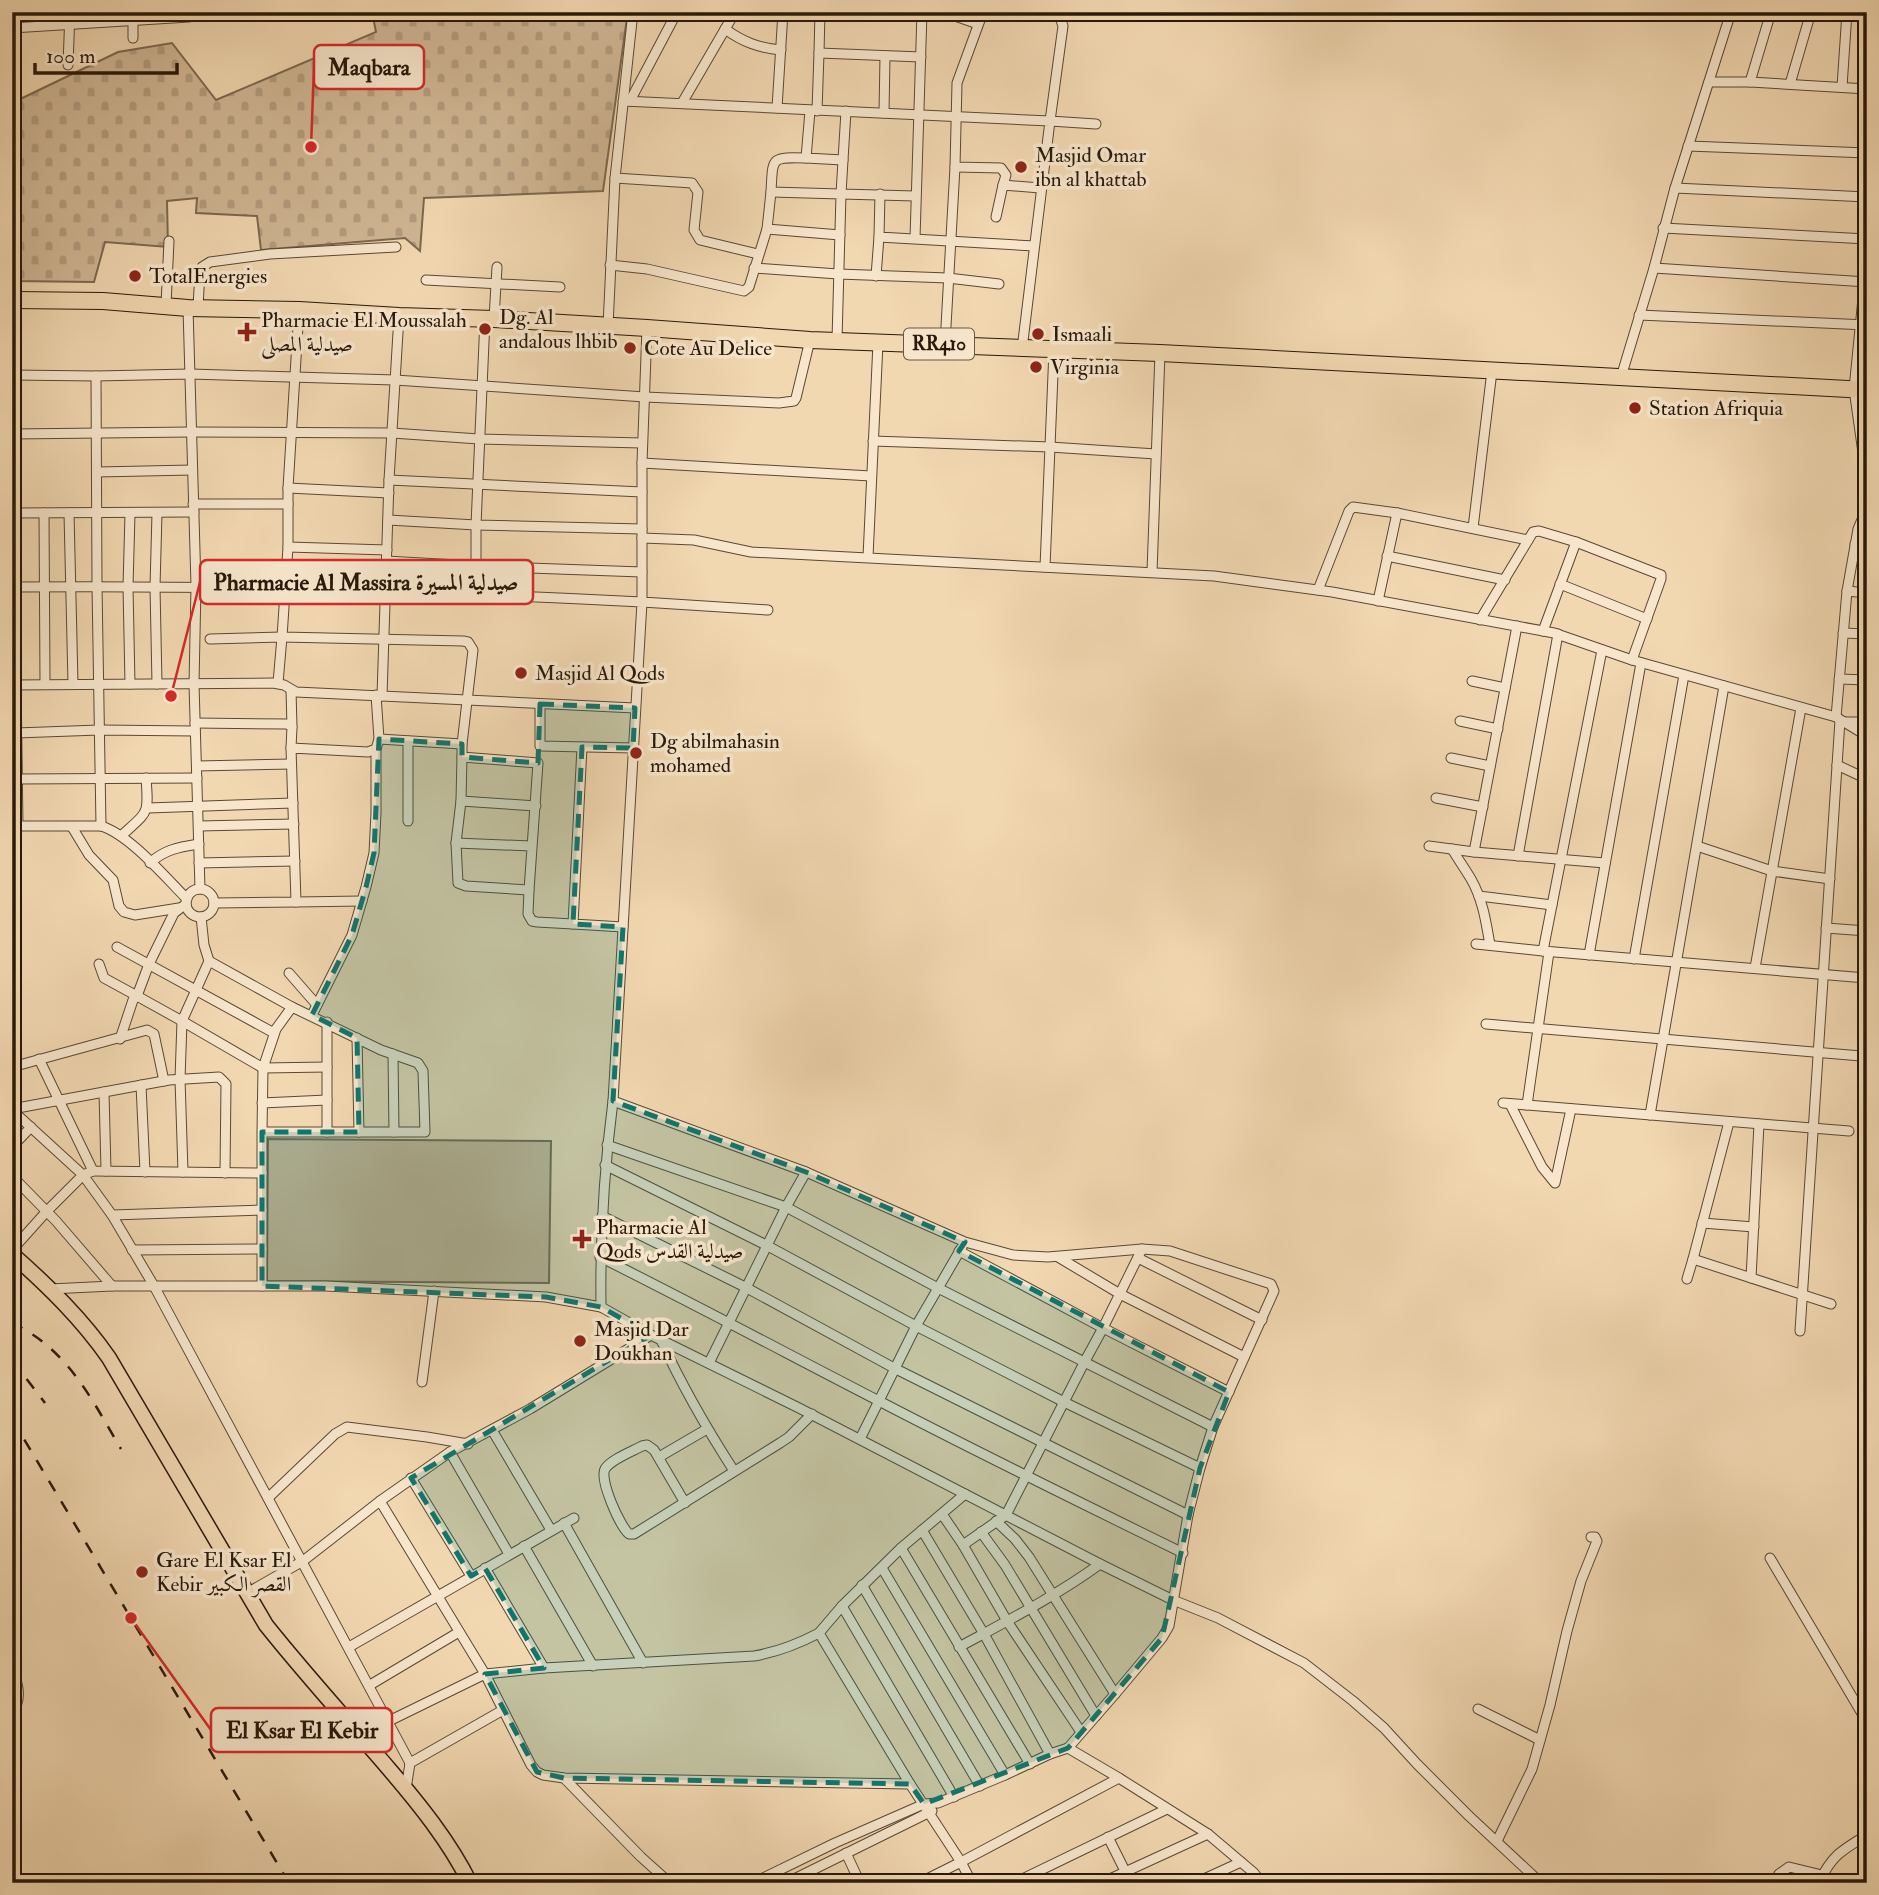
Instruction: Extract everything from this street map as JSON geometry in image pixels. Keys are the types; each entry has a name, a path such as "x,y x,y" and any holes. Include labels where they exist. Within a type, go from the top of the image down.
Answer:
{"highway":[{"name":"RR410","path":"13,299 490,319 810,340 1160,353 1860,389"}],"main road":[{"path":"12,1252 82,1322 109,1358 266,1625 406,1789 442,1836 470,1883"}],"street":[{"path":"13,12 15,97"},
{"path":"68,65 70,12"},
{"path":"13,28 69,26 133,17 189,17 196,12"},
{"path":"608,326 615,178 626,101 633,12"},
{"path":"626,101 677,12"},
{"path":"682,103 735,12"},
{"path":"777,108 783,12"},
{"path":"806,158 819,53 820,12"},
{"path":"915,238 922,12 955,16 978,24"},
{"path":"945,344 959,76 983,12"},
{"path":"1022,349 1040,188 1063,26 1058,12"},
{"path":"1621,377 1675,188 1731,12"},
{"path":"1750,82 1771,12"},
{"path":"1790,84 1811,12"},
{"path":"1842,87 1847,12"},
{"path":"132,38 133,17"},
{"path":"725,29 748,43 781,50"},
{"path":"819,53 921,57"},
{"path":"884,113 885,56"},
{"path":"1709,82 1867,89"},
{"path":"626,101 1096,124"},
{"path":"837,340 846,111"},
{"path":"1689,146 1867,153"},
{"path":"610,265 647,269 744,291 749,287 767,229 773,166 777,159 843,160"},
{"path":"955,167 1001,168 1005,173 996,217"},
{"path":"615,178 692,183 698,192 694,230 700,240 758,254"},
{"path":"1003,186 1040,188"},
{"path":"1675,188 1867,197"},
{"path":"771,192 915,196"},
{"path":"876,276 880,194"},
{"path":"1663,228 1867,239"},
{"path":"767,229 840,235"},
{"path":"878,237 1034,246"},
{"path":"166,306 169,242"},
{"path":"200,890 190,374 193,307 200,271 210,262 270,254 396,247"},
{"path":"1867,258 1860,389 1867,481"},
{"path":"476,593 481,385 497,267"},
{"path":"754,268 948,278 999,284"},
{"path":"1654,268 1866,282"},
{"path":"426,280 560,287"},
{"path":"12,364 13,299"},
{"path":"278,683 286,588 288,488 299,310"},
{"path":"1639,315 1863,325"},
{"path":"312,1015 352,935 374,853 389,480 399,316"},
{"path":"601,1307 602,1216 613,1101 642,602 642,443 647,328"},
{"path":"12,375 190,374 395,380 779,403 794,401 798,393 810,340"},
{"path":"868,556 878,343"},
{"path":"1045,567 1054,351"},
{"path":"1152,572 1160,353"},
{"path":"1473,528 1492,371"},
{"path":"96,376 101,826"},
{"path":"12,387 13,633 17,779 15,826 101,826 121,836 150,863 184,904 189,912 196,916 205,916 212,911 214,902 208,892 192,892 184,904 174,913 133,1000 120,1038"},
{"path":"12,434 392,433 479,439 642,443"},
{"path":"873,440 1156,454"},
{"path":"642,463 871,475"},
{"path":"97,472 192,470"},
{"path":"389,480 642,492"},
{"path":"288,488 389,493"},
{"path":"13,513 157,513 194,508 288,504"},
{"path":"1318,590 1351,508 1356,506 1528,540"},
{"path":"1800,1331 1840,720 1839,679 1847,591 1858,529 1867,508"},
{"path":"44,513 45,684"},
{"path":"69,513 72,684"},
{"path":"130,513 130,684"},
{"path":"157,513 157,684"},
{"path":"1378,601 1397,513"},
{"path":"388,520 642,533 751,552 1214,576 1318,590 1558,634 1724,687 1840,720 1867,722"},
{"path":"1480,620 1533,532 1537,531 1576,542 1661,575 1636,661 1589,955"},
{"path":"1543,631 1576,542"},
{"path":"1855,544 1867,545"},
{"path":"288,547 387,550"},
{"path":"1387,556 1505,580"},
{"path":"386,562 642,572"},
{"path":"1560,584 1647,619"},
{"path":"13,587 196,586 476,593 768,610"},
{"path":"1847,591 1867,593"},
{"path":"1474,852 1517,626"},
{"path":"1843,633 1867,634"},
{"path":"1518,856 1558,634"},
{"path":"210,639 282,636 468,642 473,655 462,744 456,877 460,885 466,887 528,890"},
{"path":"1528,1105 1552,905 1602,650"},
{"path":"1634,958 1684,675"},
{"path":"1839,679 1867,680"},
{"path":"1472,681 1505,688"},
{"path":"14,685 278,683 296,692 635,709"},
{"path":"1650,1115 1724,687"},
{"path":"291,690 296,902"},
{"path":"540,704 540,746 528,914 532,921 537,922 623,928"},
{"path":"1755,968 1801,708"},
{"path":"1840,720 1867,736"},
{"path":"1460,721 1497,729"},
{"path":"16,733 283,723 292,727"},
{"path":"291,748 368,752 378,744 408,741 462,744"},
{"path":"408,741 408,821"},
{"path":"540,746 633,748"},
{"path":"573,924 582,747"},
{"path":"462,758 538,763"},
{"path":"1451,758 1490,766"},
{"path":"197,766 291,764"},
{"path":"1837,765 1867,779"},
{"path":"121,836 146,813 146,778"},
{"path":"17,779 197,778"},
{"path":"1436,798 1483,807"},
{"path":"460,801 536,806"},
{"path":"148,808 293,803"},
{"path":"199,826 294,824"},
{"path":"72,827 89,855 113,880 124,912 135,915 184,904"},
{"path":"456,843 531,846"},
{"path":"150,863 160,853 176,847 199,844"},
{"path":"1429,846 1605,863"},
{"path":"1697,846 1772,871 1830,879"},
{"path":"1452,849 1479,896 1485,912 1490,945"},
{"path":"200,863 295,861"},
{"path":"1479,896 1552,905"},
{"path":"214,902 362,901"},
{"path":"183,1172 180,1079 182,1021 209,961 201,917"},
{"path":"1826,928 1867,931"},
{"path":"1476,944 1867,978"},
{"path":"117,947 274,1033"},
{"path":"209,961 381,1050 416,1062 423,1071 425,1132 262,1132"},
{"path":"99,964 104,978 263,1068 327,1067"},
{"path":"289,973 317,1005"},
{"path":"262,1286 263,1068 274,1033 292,1006"},
{"path":"327,1022 327,1132"},
{"path":"1486,1024 1861,1056"},
{"path":"12,1067 151,1031 156,1039 164,1081"},
{"path":"357,1038 359,1132"},
{"path":"393,1054 394,1132"},
{"path":"39,1059 93,1171"},
{"path":"12,1110 164,1081 219,1077 225,1082 225,1173"},
{"path":"141,1085 145,1172"},
{"path":"104,1092 106,1171"},
{"path":"262,1103 327,1100"},
{"path":"613,1101 806,1172 965,1242 1013,1255 1058,1257 1170,1251 1270,1284 1274,1291 1213,1427 1200,1468 1188,1514 1169,1626 1162,1638 1068,1748 954,1797 938,1803 924,1804 753,1883"},
{"path":"1571,1109 1555,1183 1542,1167 1507,1104 1528,1105 1849,1131"},
{"path":"12,1110 83,1175 112,1215 154,1286 389,1721 410,1763 406,1789"},
{"path":"1687,1279 1729,1122"},
{"path":"1751,1278 1759,1124"},
{"path":"12,1147 31,1126"},
{"path":"607,1145 786,1207 938,1288 1213,1427"},
{"path":"605,1165 766,1245 1064,1402 1200,1468"},
{"path":"12,1252 83,1175 93,1171 261,1173"},
{"path":"709,1363 766,1245 806,1172"},
{"path":"12,1176 47,1211 112,1286"},
{"path":"112,1215 262,1210"},
{"path":"602,1216 745,1287 894,1368 1188,1514"},
{"path":"1702,1223 1754,1227"},
{"path":"860,1439 916,1326 965,1242"},
{"path":"132,1250 262,1249"},
{"path":"959,1251 1229,1392"},
{"path":"963,1545 1006,1516 1140,1254"},
{"path":"1140,1254 1262,1320"},
{"path":"600,1257 1182,1553"},
{"path":"1058,1257 1121,1294 1244,1357"},
{"path":"1692,1259 1831,1304"},
{"path":"50,1289 112,1286 326,1286 546,1297 601,1307 1100,1564 1173,1600 1218,1618 1304,1663 1384,1728 1425,1773 1541,1883"},
{"path":"422,1382 434,1291"},
{"path":"247,1593 303,1561 411,1478 450,1452 580,1380 651,1335"},
{"path":"661,1340 707,1429 734,1471"},
{"path":"685,1503 651,1447 642,1446 606,1467 606,1486 621,1524 629,1534 634,1534 685,1503 789,1437 812,1414"},
{"path":"268,1497 335,1434 347,1427 468,1444"},
{"path":"659,1457 707,1429"},
{"path":"492,1430 551,1530"},
{"path":"450,1452 509,1554"},
{"path":"411,1478 471,1576"},
{"path":"389,1721 485,1674 754,1656 784,1649 819,1633 862,1585 965,1494"},
{"path":"380,1501 485,1674 524,1752 537,1772 564,1778 910,1784"},
{"path":"942,1514 1007,1621 1081,1732"},
{"path":"349,1647 573,1518"},
{"path":"996,1521 1029,1557 1115,1694"},
{"path":"564,1523 643,1663"},
{"path":"922,1530 984,1633 1050,1754"},
{"path":"981,1532 1005,1565 1096,1716"},
{"path":"1497,1841 1532,1769 1577,1595 1596,1543 1595,1537 1591,1537"},
{"path":"524,1546 593,1666"},
{"path":"901,1548 1030,1764"},
{"path":"1770,1558 1867,1722"},
{"path":"959,1647 1031,1608 1100,1564"},
{"path":"882,1567 1005,1775"},
{"path":"485,1568 544,1668"},
{"path":"862,1585 980,1786"},
{"path":"842,1606 954,1797"},
{"path":"370,1685 460,1632"},
{"path":"819,1633 972,1883"},
{"path":"12,1672 18,1686 19,1699 12,1714"},
{"path":"1478,1709 1540,1740"},
{"path":"410,1763 503,1710"},
{"path":"1068,1748 1208,1834 1256,1875 1257,1883"},
{"path":"564,1778 670,1883"},
{"path":"919,1883 1119,1778"},
{"path":"786,1883 930,1813 938,1803"},
{"path":"1014,1883 1167,1809"},
{"path":"1101,1883 1208,1834"},
{"path":"1774,1883 1779,1874 1789,1867 1821,1879 1828,1863 1837,1854 1867,1835"},
{"path":"1108,1837 1131,1883"},
{"path":"846,1853 860,1883"},
{"path":"1195,1883 1241,1862"}],"highlighted area":[{"path":"540,704 635,708 633,748 582,747 573,924 623,927 613,1101 806,1172 965,1242 959,1251 1229,1392 1200,1468 1162,1638 1068,1748 924,1804 910,1784 564,1778 537,1772 485,1674 544,1668 485,1568 471,1576 411,1478 651,1335 601,1307 546,1297 262,1286 262,1132 359,1132 357,1038 312,1015 352,935 366,887 374,853 379,739 462,744 462,757 538,763"}],"green space":[{"path":"372,12 620,12 627,18 603,191 424,198 420,251 405,238 261,250 257,216 196,213 197,198 167,201 168,247 105,242 94,282 12,281 12,103 118,52 172,43 216,100 376,32"},
{"path":"268,1139 551,1141 549,1283 267,1281"}],"railway":[{"path":"12,1322 40,1340 68,1366 121,1449"},
{"path":"12,1360 45,1403"},
{"path":"12,1419 289,1883"}],"place":[{"name":"Maqbara","path":"311,147"},
{"name":"Masjid Omar ibn al khattab","path":"1021,167"},
{"name":"TotalEnergies","path":"135,276"},
{"name":"Dg. Al andalous lhbib","path":"485,329"},
{"name":"Pharmacie El Moussalah صيدلية المصلى","path":"247,332"},
{"name":"Ismaali","path":"1038,334"},
{"name":"Cote Au Delice","path":"630,348"},
{"name":"Virginia","path":"1036,367"},
{"name":"Station Afriquia","path":"1635,408"},
{"name":"Masjid Al Qods","path":"521,673"},
{"name":"Pharmacie Al Massira صيدلية المسيرة","path":"171,696"},
{"name":"Dg abilmahasin mohamed","path":"636,753"},
{"name":"Pharmacie Al Qods صيدلية القدس","path":"582,1239"},
{"name":"Masjid Dar Doukhan","path":"580,1341"},
{"name":"Gare El Ksar El Kebir القصر الكبير","path":"142,1572"},
{"name":"El Ksar El Kebir","path":"131,1618"}]}
